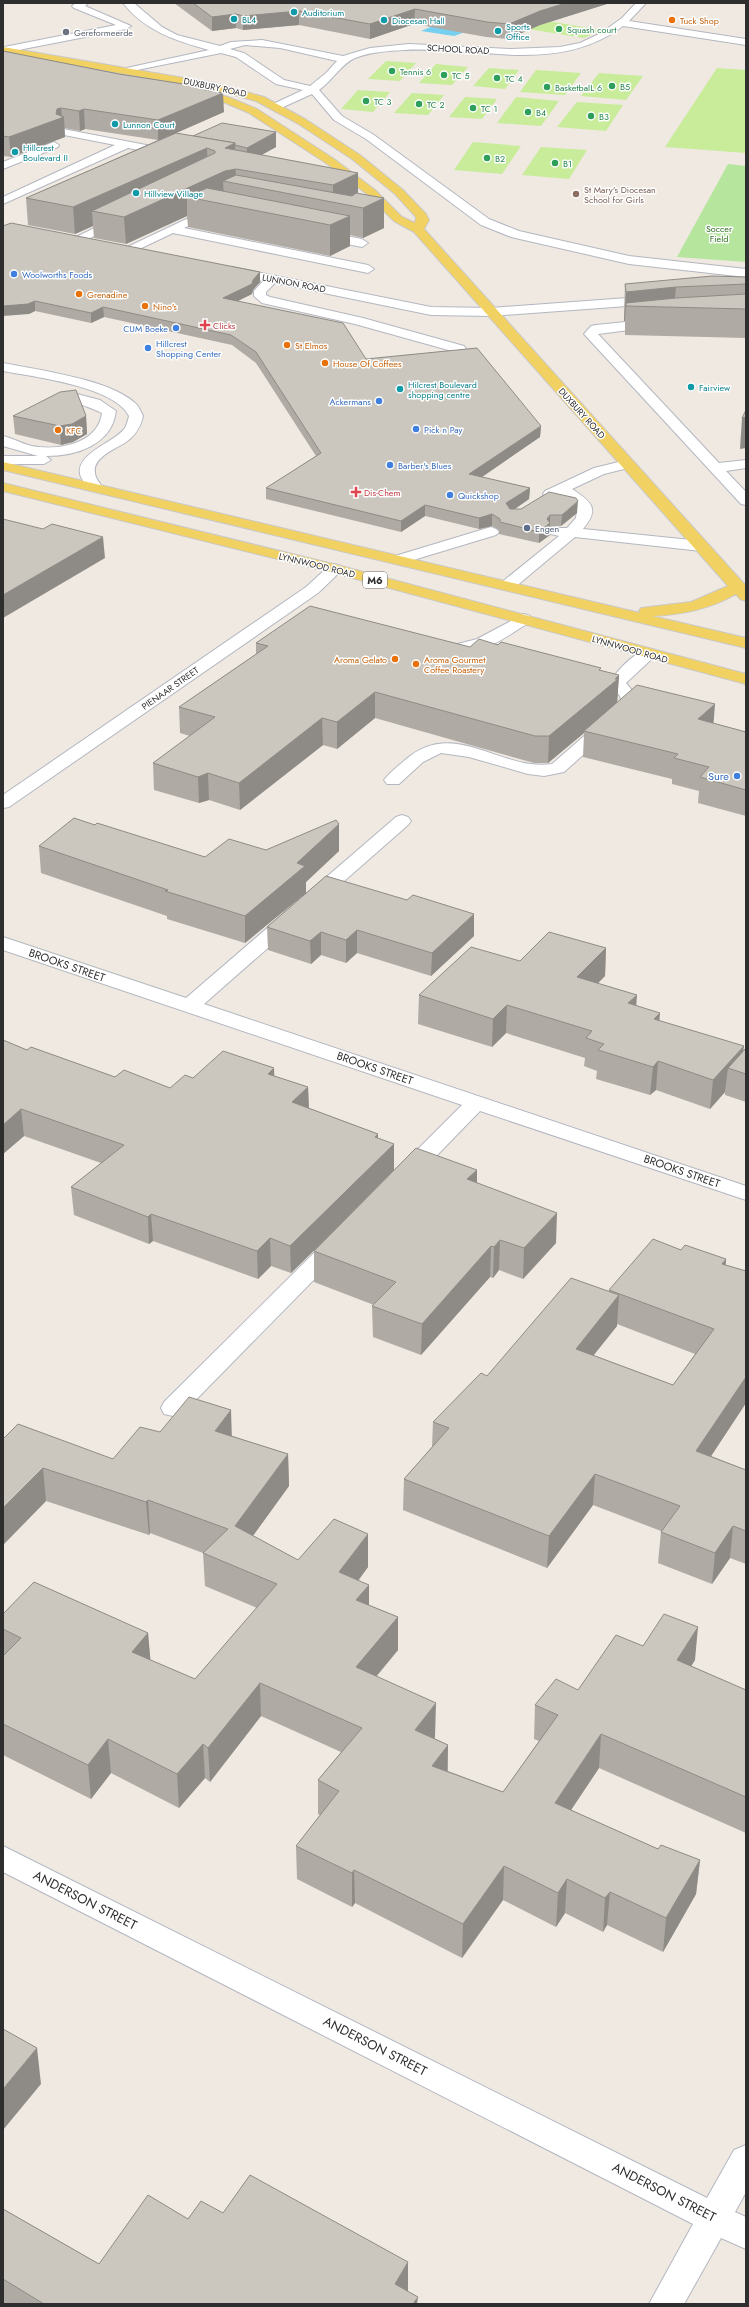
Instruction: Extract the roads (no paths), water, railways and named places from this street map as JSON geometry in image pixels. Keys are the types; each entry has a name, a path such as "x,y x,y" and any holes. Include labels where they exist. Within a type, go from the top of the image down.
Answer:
{"main road":[{"name":"DUXBURY ROAD","path":"5,56 31,64 200,93 224,99 253,111 330,161 371,192 398,219 418,229 742,592"},
{"name":"DUXBURY ROAD","path":"5,56 126,70 242,92 277,106 356,157 399,192 422,216 423,220 418,229"},
{"path":"168,62 161,69 162,72 179,80"},
{"path":"31,64 81,70 126,70 134,77 186,87 200,93"},
{"name":"M6","path":"3,466 400,559 746,643"},
{"name":"LYNNWOOD ROAD","path":"3,487 335,569 746,679"},
{"path":"278,531 292,542 339,558 340,562 335,569"},
{"path":"616,612 669,611 690,608 742,592"}],"street":[{"path":"82,3 77,6 135,29 166,32"},
{"path":"128,3 159,29 182,40 244,56 280,82 312,89 317,92 329,110 338,118 370,137 485,222 497,228 545,242 629,260 746,273"},
{"name":"SCHOOL ROAD","path":"343,59 361,53 412,47 520,52 566,50 590,44 621,23 641,3"},
{"path":"621,23 746,42"},
{"path":"5,56 135,29"},
{"path":"126,70 220,50 228,44 252,42 276,44 343,59 326,80 312,89 277,106"},
{"path":"64,132 182,155"},
{"path":"3,201 127,144"},
{"path":"3,166 54,145"},
{"path":"127,250 207,212 223,210"},
{"path":"76,240 132,214"},
{"path":"172,229 368,269"},
{"path":"308,232 362,243"},
{"path":"62,237 98,244"},
{"path":"112,247 150,255"},
{"name":"LUNNON ROAD","path":"218,268 431,311 491,312 665,300"},
{"path":"272,279 260,291 260,296 266,300 358,321 459,349"},
{"path":"358,321 431,311"},
{"path":"666,322 596,329 591,334 746,501"},
{"path":"3,367 109,392 131,406 136,414 136,423 131,431 122,439 99,452 52,460 3,460"},
{"path":"3,440 21,447 53,452 76,447 102,433 109,423 109,411 105,407 64,395"},
{"path":"95,487 87,478 85,471 99,452"},
{"path":"538,501 560,488 599,470 627,464"},
{"path":"715,468 746,464"},
{"path":"508,585 582,524 586,512 581,503 560,488"},
{"path":"556,530 572,533 702,546"},
{"path":"400,559 459,540 491,532"},
{"name":"PIENAAR STREET","path":"3,803 312,590 335,569"},
{"path":"285,608 308,614"},
{"path":"442,646 459,649 469,647 524,620"},
{"path":"393,780 427,751 442,749 458,750 536,769 550,771 558,768 632,704 628,695 617,683 628,670 649,654"},
{"path":"189,1006 402,821"},
{"name":"BROOKS STREET","path":"3,943 746,1193"},
{"path":"392,1187 477,1102"},
{"path":"173,1408 347,1232"},
{"name":"ANDERSON STREET","path":"3,1858 746,2234"},
{"path":"666,2304 746,2160"}],"water":[{"path":"457,16 492,22 454,36 421,31"}],"place":[{"name":"Auditorium","path":"294,12"},
{"name":"BL4","path":"234,19"},
{"name":"Diocesan Hall","path":"384,20"},
{"name":"Tuck Shop","path":"672,20"},
{"name":"Squash court","path":"559,29"},
{"name":"Sports Office","path":"498,31"},
{"name":"Gereformeerde","path":"66,32"},
{"name":"Tennis 6","path":"392,71"},
{"name":"TC 5","path":"444,75"},
{"name":"TC 4","path":"497,78"},
{"name":"B5","path":"612,86"},
{"name":"BasketbalL 6","path":"547,87"},
{"name":"TC 3","path":"366,101"},
{"name":"TC 2","path":"419,104"},
{"name":"TC 1","path":"473,108"},
{"name":"B4","path":"528,112"},
{"name":"B3","path":"591,116"},
{"name":"Lunnon Court","path":"115,124"},
{"name":"Hillcrest Boulevard II","path":"15,152"},
{"name":"B2","path":"487,158"},
{"name":"B1","path":"555,163"},
{"name":"Hillview Village","path":"136,193"},
{"name":"St Mary's Diocesan School for Girls","path":"576,194"},
{"name":"Woolworths Foods","path":"14,274"},
{"name":"Grenadine","path":"79,294"},
{"name":"Nino's","path":"145,306"},
{"name":"Clicks","path":"205,325"},
{"name":"CUM Boeke","path":"176,328"},
{"name":"St Elmos","path":"287,345"},
{"name":"Hillcrest Shopping Center","path":"148,348"},
{"name":"House Of Coffees","path":"325,363"},
{"name":"Fairview","path":"691,387"},
{"name":"Hilcrest Boulevard shopping centre","path":"400,389"},
{"name":"Ackermans","path":"379,401"},
{"name":"Pick n Pay","path":"416,429"},
{"name":"KFC","path":"58,430"},
{"name":"Barber's Blues","path":"390,465"},
{"name":"Dis-Chem","path":"356,492"},
{"name":"Quickshop","path":"450,495"},
{"name":"Engen","path":"527,528"},
{"name":"Aroma Gelato","path":"395,659"},
{"name":"Aroma Gourmet Coffee Roastery","path":"416,664"},
{"name":"Sure","path":"737,776"}],"park label":[{"name":"Soccer Field","path":"719,234"}]}
